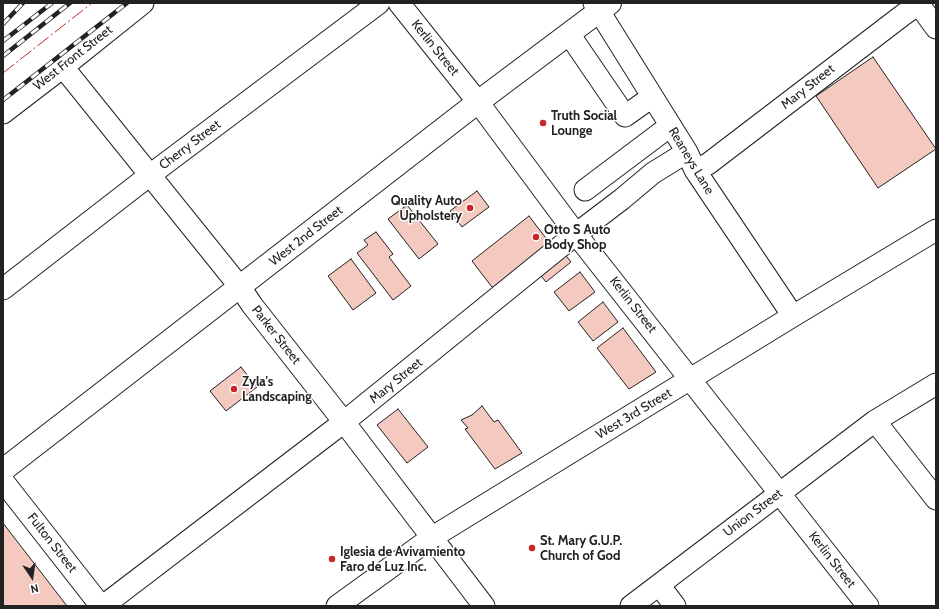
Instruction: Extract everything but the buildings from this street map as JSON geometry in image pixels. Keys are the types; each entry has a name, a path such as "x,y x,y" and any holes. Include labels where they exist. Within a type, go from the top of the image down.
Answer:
{"main road":[{"name":"West 2nd Street","path":"3,470 478,102 569,34 601,6"}],"street":[{"name":"West Front Street","path":"3,113 143,3"},
{"name":"Cherry Street","path":"3,289 150,175 379,3"},
{"name":"Kerlin Street","path":"399,3 478,102 576,234 868,606"},
{"path":"919,3 936,28"},
{"name":"Mary Street","path":"102,606 344,422 653,173 691,161 708,164 919,3"},
{"name":"Reaneys Lane","path":"601,6 652,97 691,161 793,316"},
{"path":"569,34 626,116 652,97"},
{"name":"Parker Street","path":"63,67 240,287 484,606"},
{"path":"585,190 670,126"},
{"name":"West 3rd Street","path":"337,606 432,538 936,230"},
{"name":"Union Street","path":"631,606 875,420 936,384"},
{"path":"875,420 936,499"},
{"name":"Fulton Street","path":"3,480 102,606"},
{"path":"659,585 675,606"}],"railway":[{"path":"3,24 23,3"},
{"path":"3,41 52,3"},
{"path":"3,56 70,3"},
{"path":"3,100 127,3"}],"power":[{"path":"3,73 92,3"}],"place":[{"name":"Truth Social Lounge","path":"543,123"},
{"name":"Quality Auto Upholstery","path":"470,208"},
{"name":"Otto S Auto Body Shop","path":"536,237"},
{"name":"Zyla's Landscaping","path":"234,389"},
{"name":"St. Mary G.U.P. Church of God","path":"532,548"},
{"name":"Iglesia de Avivamiento Faro de Luz Inc.","path":"332,559"}]}
